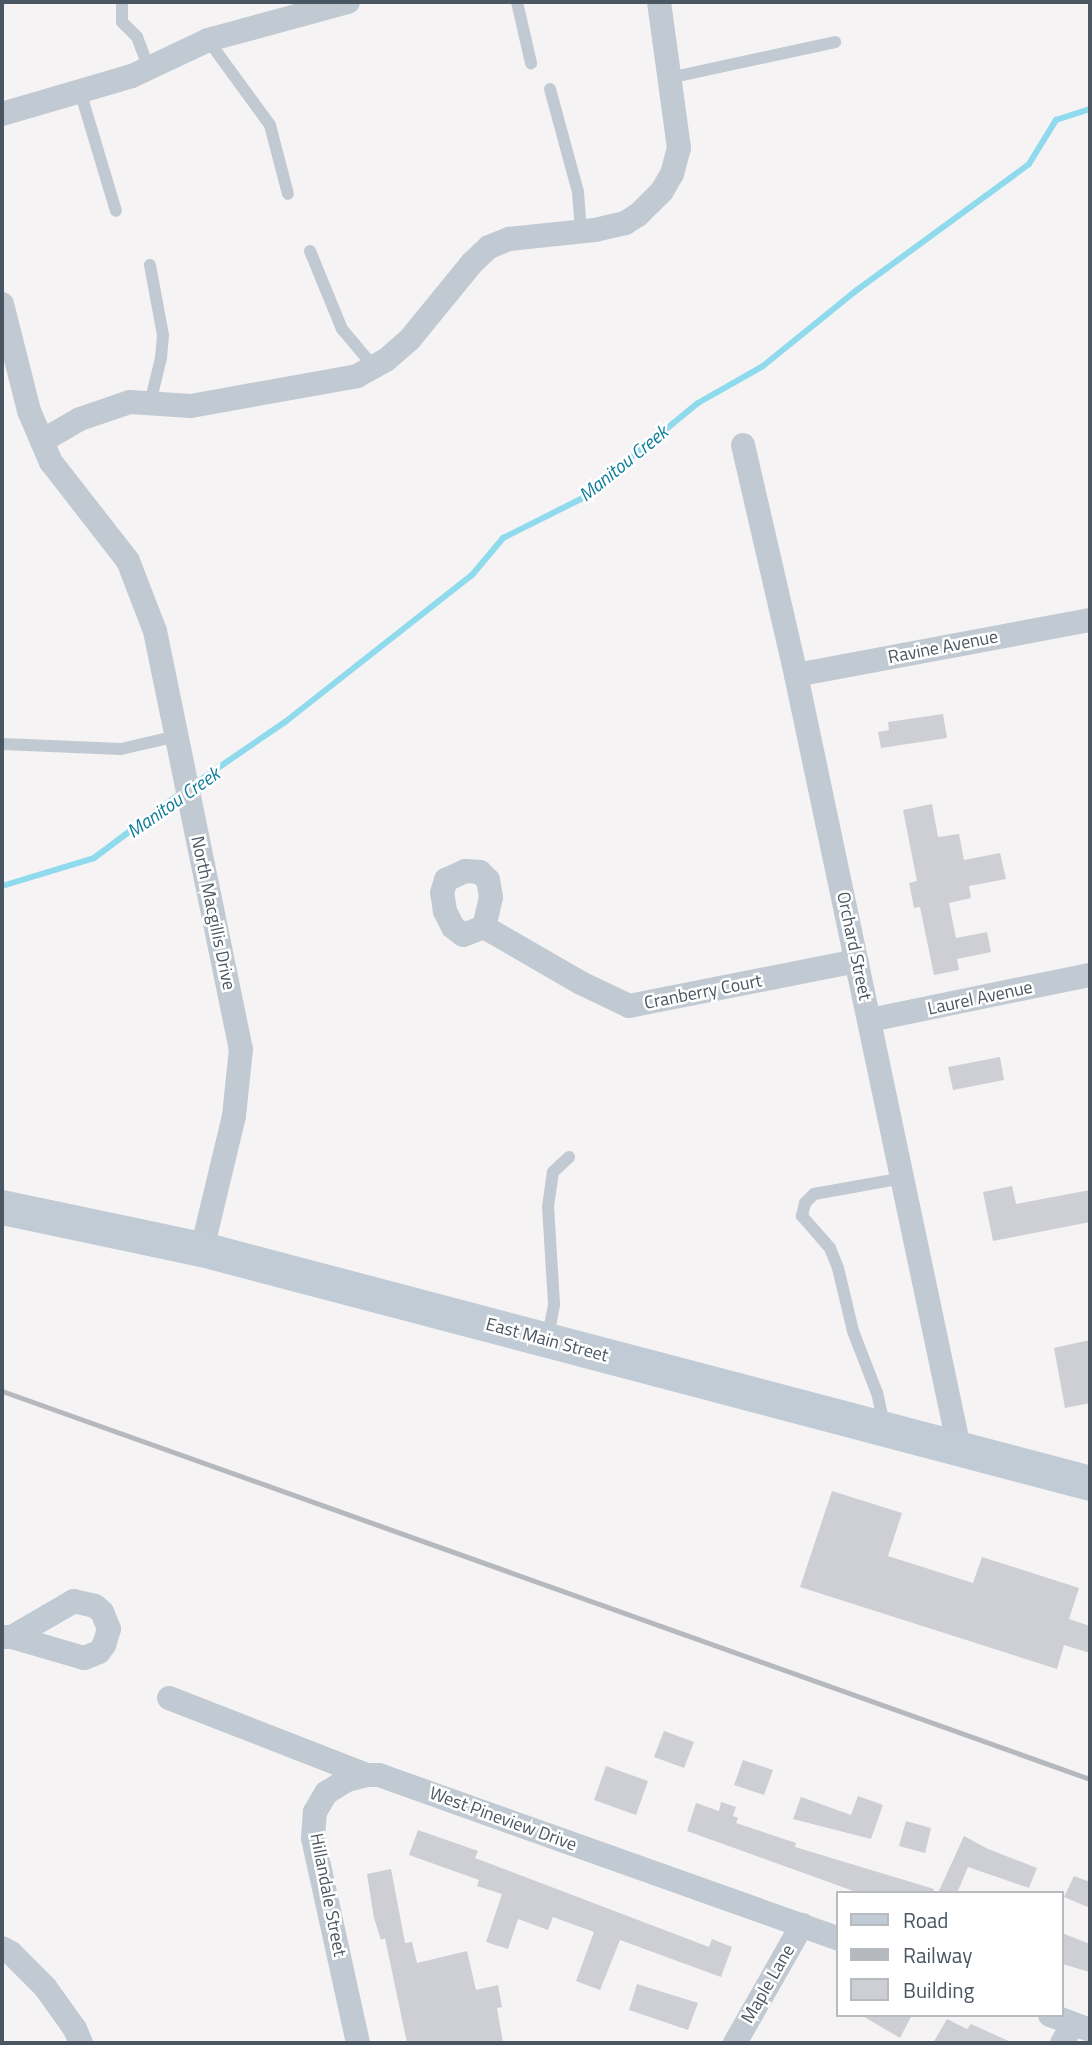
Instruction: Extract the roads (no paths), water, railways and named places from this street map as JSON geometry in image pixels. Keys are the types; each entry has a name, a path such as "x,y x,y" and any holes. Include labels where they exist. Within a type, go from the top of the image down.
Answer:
{"main road":[{"name":"East Main Street","path":"2,1207 202,1250 1090,1483"}],"street":[{"path":"2,114 149,68 208,40 348,2"},
{"path":"42,441 80,419 130,402 191,406 357,376 374,367 410,339 472,263 489,247 509,239 581,232 625,223 638,215 662,191 672,174 679,148 659,2"},
{"name":"North Macgillis Drive","path":"2,304 29,411 51,462 128,561 155,631 241,1049 234,1116 202,1250"},
{"name":"Orchard Street","path":"743,444 870,1020 958,1448"},
{"name":"Ravine Avenue","path":"796,675 1090,620"},
{"name":"Cranberry Court","path":"484,927 581,983 629,1006 857,961"},
{"name":"Laurel Avenue","path":"870,1020 1090,975"},
{"name":"West Pineview Drive","path":"169,1698 367,1775 379,1775 836,1937"},
{"name":"Hillandale Street","path":"358,2043 313,1838 315,1812 326,1793 347,1780 367,1775"},
{"name":"Maple Lane","path":"735,2043 802,1925"},
{"path":"2,1948 11,1953 45,1987 75,2029 81,2043"}],"lane":[{"path":"122,2 122,22 137,37 149,68"},
{"path":"517,2 531,63"},
{"path":"208,40 270,125 288,194"},
{"path":"671,89 835,42"},
{"path":"550,89 578,192 581,232"},
{"path":"80,91 116,211"},
{"path":"310,251 342,329 374,367"},
{"path":"149,265 163,335 161,358 150,403"},
{"path":"2,744 121,749 177,736"},
{"path":"547,1340 554,1304 548,1208 553,1172 569,1157"},
{"path":"885,1429 877,1393 853,1331 838,1268 830,1248 802,1216 805,1203 814,1194 903,1178"}],"waterway":[{"name":"Manitou Creek","path":"193,785 285,722 472,575 503,538 581,499 698,403 763,366 857,290 1029,164 1056,120 1090,109"},
{"name":"Manitou Creek","path":"2,886 94,858 181,793"}],"railway":[{"path":"2,1391 1090,1779"}]}
